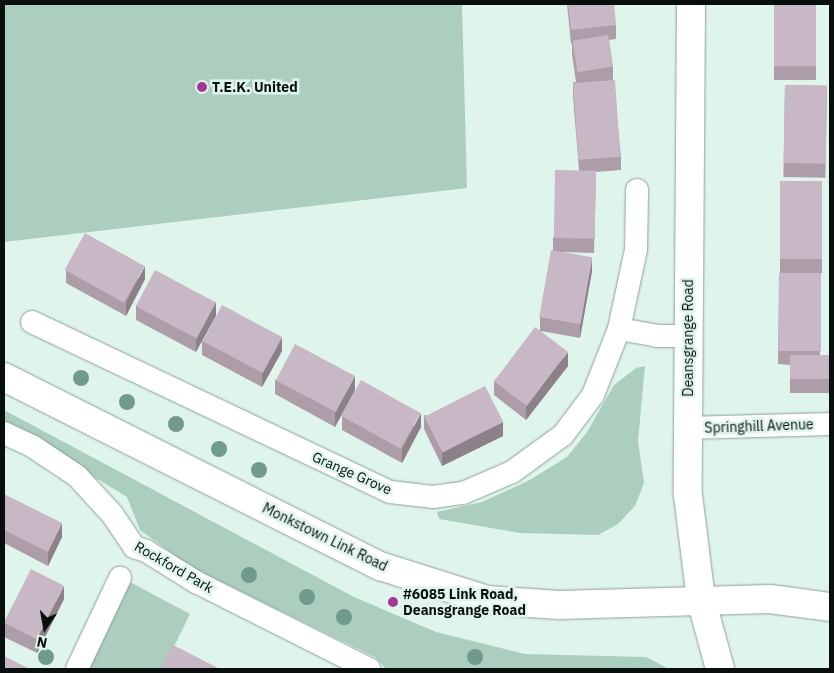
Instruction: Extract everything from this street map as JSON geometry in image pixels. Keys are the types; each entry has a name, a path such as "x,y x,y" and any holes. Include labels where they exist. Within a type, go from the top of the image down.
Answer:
{"street":[{"name":"Deansgrange Road","path":"691,4 687,336 689,500 702,599 720,669"},
{"name":"Grange Grove","path":"32,322 390,492 433,498 463,493 512,472 563,435 593,395 619,329 636,250 637,190"},
{"path":"619,329 657,336 687,336"},
{"name":"Monkstown Link Road","path":"4,376 388,569 487,600 560,605 702,599 770,599 830,607"},
{"name":"Springhill Avenue","path":"688,428 830,424"},
{"name":"Rockford Park","path":"4,433 32,446 77,476 112,514 134,547 146,551 196,582 369,669"},
{"path":"77,669 120,578"}],"green space":[{"name":"T.E.K. United","path":"4,4 462,4 467,188 4,242"},
{"path":"645,366 638,441 644,483 635,506 618,524 598,535 520,533 439,519 437,512 482,502 528,481 567,457 587,432 614,385 636,368"},
{"path":"4,410 354,597 436,632 525,654 646,657 669,669 386,669 375,657 192,568 140,530 127,497 4,422"},
{"path":"128,581 190,614 163,669 85,669"}],"building":[{"path":"568,4 614,4 616,25 571,30"},
{"path":"774,4 816,4 816,66 774,66"},
{"path":"608,35 613,67 577,72 572,41"},
{"path":"615,80 620,157 578,160 573,83"},
{"path":"785,85 827,86 826,164 784,163"},
{"path":"555,170 596,171 595,239 554,238"},
{"path":"780,181 822,181 822,259 780,259"},
{"path":"85,233 144,266 124,303 65,270"},
{"path":"551,250 592,257 581,324 539,317"},
{"path":"155,270 216,302 197,339 136,306"},
{"path":"779,273 821,273 821,351 779,351"},
{"path":"222,305 282,337 263,373 203,341"},
{"path":"535,327 568,352 527,406 494,381"},
{"path":"295,344 355,376 336,412 276,380"},
{"path":"790,355 829,355 829,379 790,379"},
{"path":"361,380 420,413 401,449 341,416"},
{"path":"485,386 503,422 443,453 424,417"},
{"path":"4,494 62,523 48,552 4,530"},
{"path":"31,569 64,586 37,639 4,623"},
{"path":"173,645 220,669 161,669"},
{"path":"4,656 30,669 4,669"}],"place":[{"name":"T.E.K. United","path":"202,87"},
{"name":"#6085 Link Road, Deansgrange Road","path":"393,602"}]}
